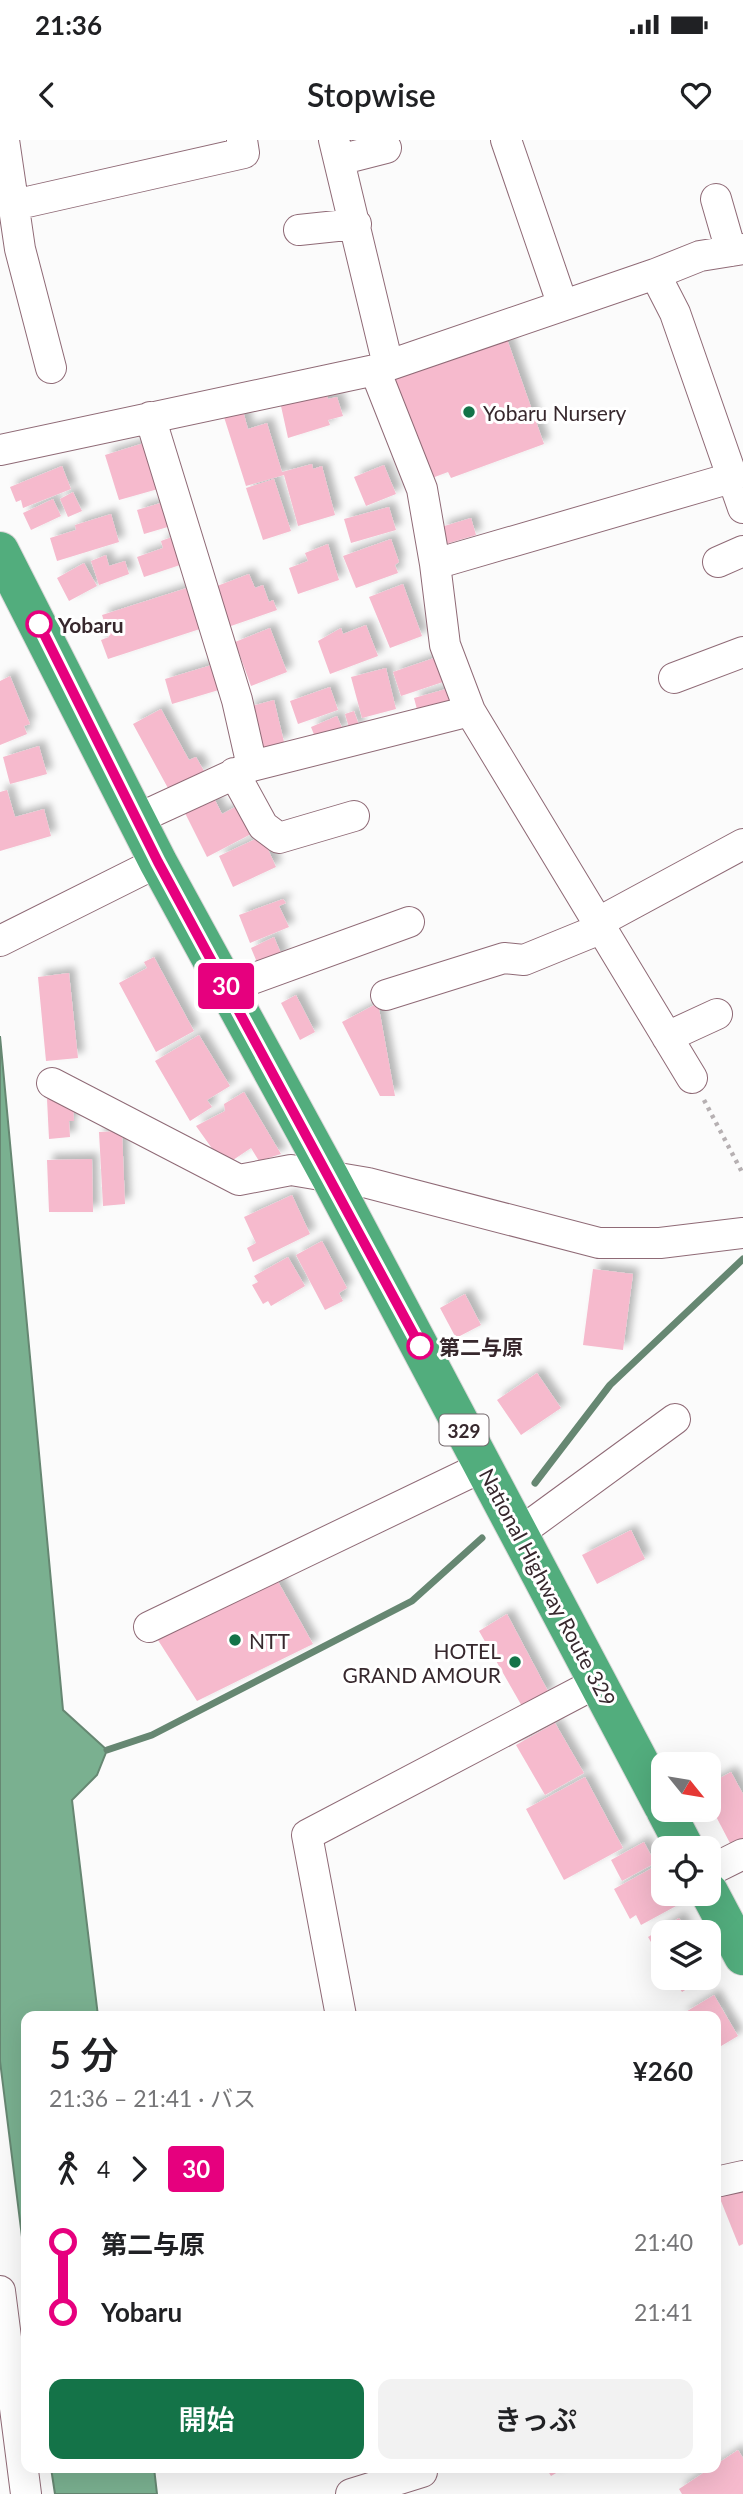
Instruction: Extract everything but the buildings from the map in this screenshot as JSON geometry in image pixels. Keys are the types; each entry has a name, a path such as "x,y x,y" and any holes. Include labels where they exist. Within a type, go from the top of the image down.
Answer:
{"highway":[{"name":"National Highway Route 329","path":"0,551 158,862 330,1177 651,1783"},
{"path":"716,1906 743,1956"}],"street":[{"path":"4,140 9,199 51,369"},
{"path":"9,199 244,153 243,140"},
{"path":"506,140 562,303"},
{"path":"386,148 336,150 356,224 382,367 422,489 445,645 470,711 692,1077"},
{"path":"0,450 382,367 562,303 655,274 700,256 737,250 716,199"},
{"path":"299,230 356,224"},
{"path":"655,274 675,313 743,508"},
{"path":"150,417 237,700 243,770 263,826 279,838 354,816"},
{"path":"435,564 731,478"},
{"path":"674,678 743,652"},
{"path":"137,819 243,770 470,711"},
{"path":"386,995 505,958 524,960 599,926 743,844"},
{"path":"12,934 158,862"},
{"path":"228,988 409,922"},
{"path":"667,1037 716,1014"},
{"path":"52,1083 239,1180 291,1170 417,1194 599,1243 660,1243 743,1233"},
{"path":"519,1533 675,1419"},
{"path":"149,1627 484,1466"},
{"path":"340,2011 307,1835 598,1682"},
{"path":"721,1865 743,1854"},
{"path":"721,2181 743,2176"},
{"path":"0,2291 17,2485"},
{"path":"351,2494 423,2478"}],"path":[{"path":"692,1077 743,1174"}],"shaded area":[{"path":"0,1036 63,1710 107,1750 97,1775 72,1800 97,2011 21,2011 21,2229 0,2061"},
{"path":"52,2473 155,2473 157,2494 55,2494"}],"waterway":[{"path":"535,1483 610,1385 743,1259"},
{"path":"107,1750 152,1735 412,1601 482,1538"}],"bus line":[{"name":"30","path":"39,624 158,862 420,1346"}],"place":[{"name":"Yobaru Nursery","path":"469,412"},
{"name":"Yobaru","path":"39,624"},
{"name":"第二与原","path":"420,1346"},
{"name":"NTT","path":"235,1640"},
{"name":"HOTEL GRAND AMOUR","path":"515,1662"}]}
